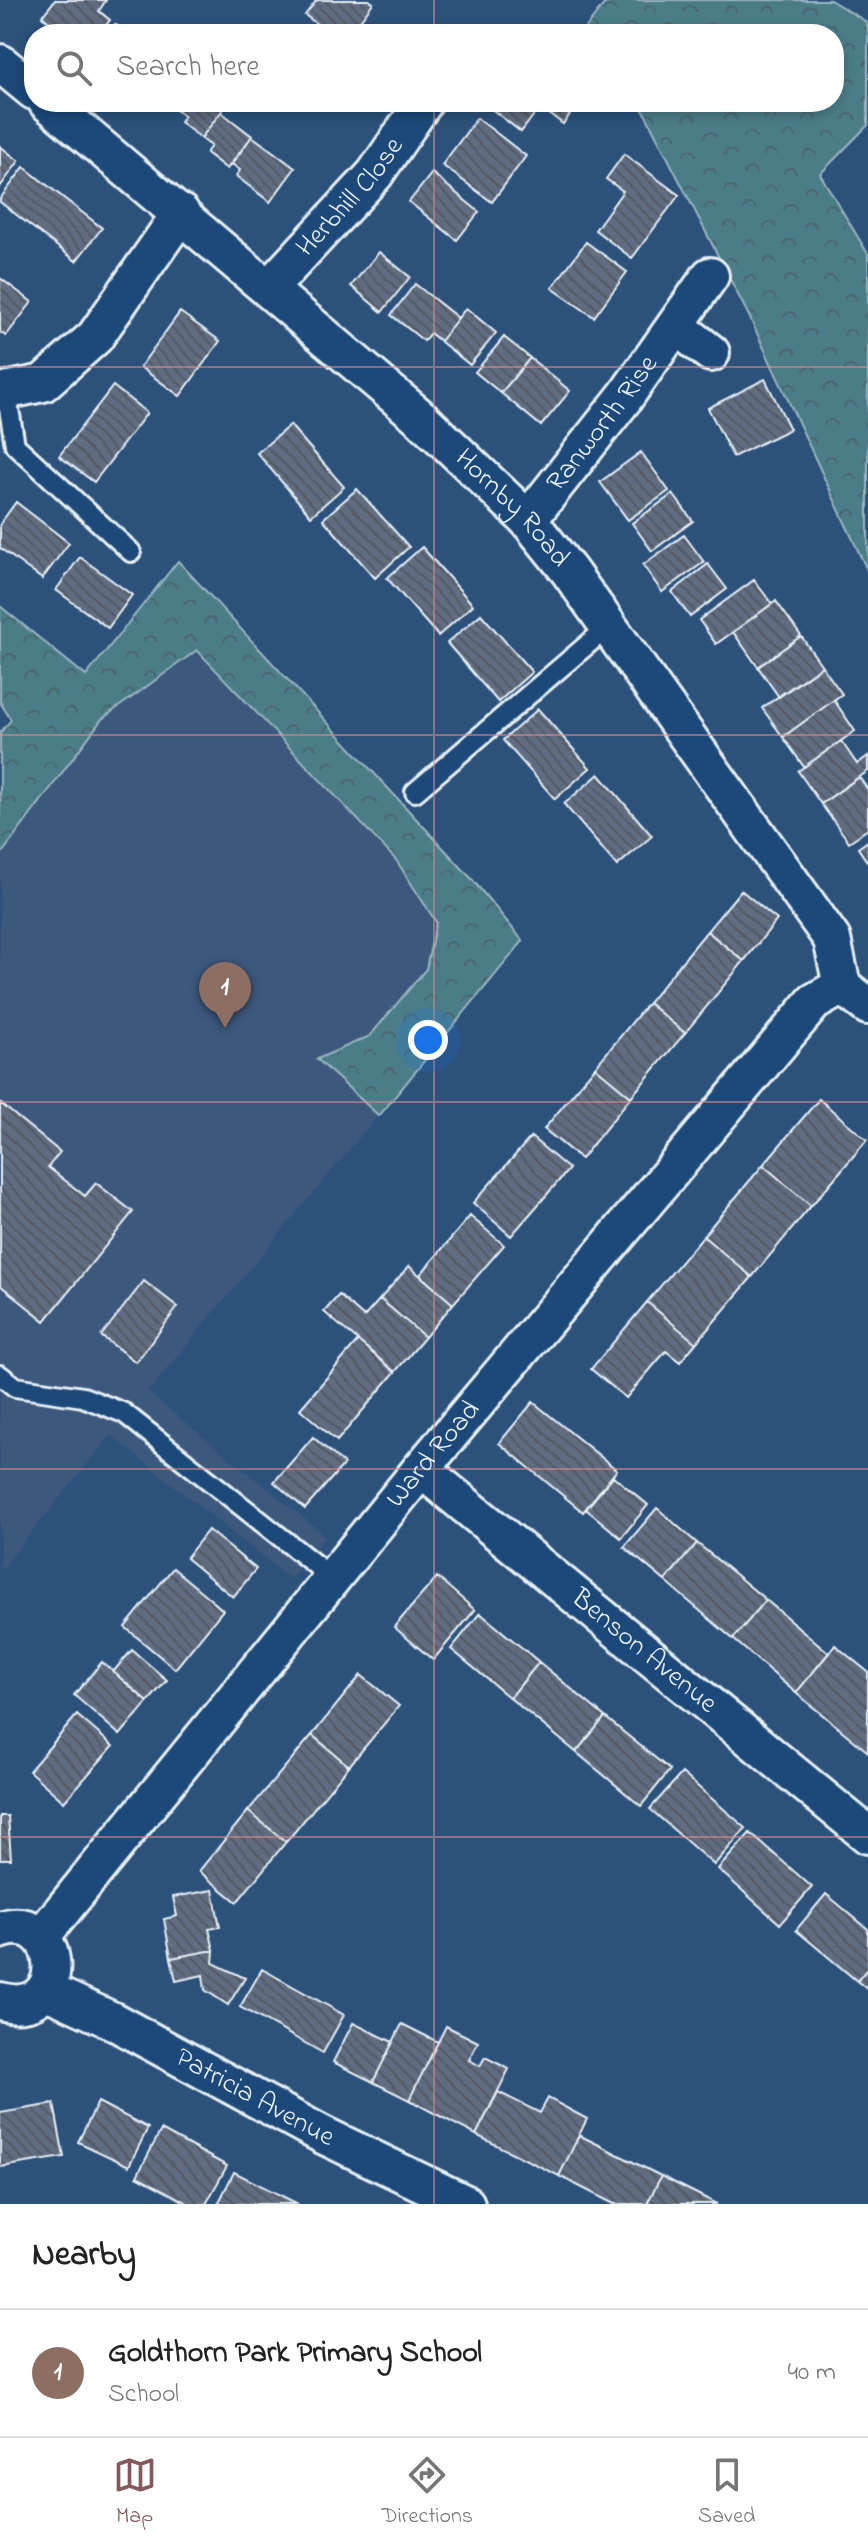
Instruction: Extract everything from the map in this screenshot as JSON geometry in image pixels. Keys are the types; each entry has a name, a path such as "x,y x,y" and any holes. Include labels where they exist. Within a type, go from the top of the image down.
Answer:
{"street":[{"path":"0,63 24,83"},
{"name":"Hornby Road","path":"59,112 422,419 528,520 832,939 855,996"},
{"name":"Herbhill Close","path":"269,288 375,174 417,112"},
{"path":"3,392 43,383 95,337 181,213"},
{"name":"Ranworth Rise","path":"528,520 625,397 710,276"},
{"name":"Ranworth Rise","path":"676,326 711,353"},
{"name":"Ward Road","path":"41,1937 421,1469 814,1002 855,996"},
{"name":"Benson Avenue","path":"421,1469 868,1835"},
{"path":"0,1930 17,1927 41,1937 52,1958 53,1971 45,1990 24,2003 0,2001"},
{"name":"Patricia Avenue","path":"45,1990 113,2021 323,2135 466,2204"}],"lane":[{"path":"3,392 15,445 131,552"},
{"path":"415,792 608,627"},
{"path":"0,1375 15,1387 83,1397 124,1413 332,1578"}],"shaded area":[{"path":"178,561 471,878 523,941 148,1392 326,1536 290,1579 111,1435 0,1571 0,784"}],"green space":[{"path":"616,0 830,0 865,21 868,27 868,125 820,174 868,254 868,572 749,316 644,112 844,112 844,24 589,24 604,4"},
{"path":"178,561 471,878 523,941 379,1116 317,1059 370,1036 426,969 436,922 396,860 197,650 102,719 0,856 0,733 11,720 0,702 0,606 86,676"}],"building":[{"path":"55,0 106,0 99,11 110,20 107,24 52,24 42,16"},
{"path":"317,0 369,0 373,3 357,24 317,24 305,15"},
{"path":"179,112 221,112 201,138 180,122 184,116"},
{"path":"221,112 252,136 227,169 206,153 211,146 201,138"},
{"path":"495,112 536,112 521,132"},
{"path":"547,112 572,112 563,124"},
{"path":"477,118 526,156 492,202 442,165"},
{"path":"252,136 295,168 270,202 236,176 240,170 232,164"},
{"path":"0,146 19,161 0,187"},
{"path":"624,154 679,195 632,258 595,230 623,191 606,179"},
{"path":"24,167 102,228 76,261 0,202"},
{"path":"432,173 479,212 457,240 409,202"},
{"path":"586,242 627,272 594,317 552,288"},
{"path":"379,252 410,277 382,312 351,286"},
{"path":"0,278 32,302 6,336 0,332"},
{"path":"415,284 458,318 440,341 430,333 424,341 391,315"},
{"path":"466,308 496,333 470,365 440,341"},
{"path":"180,312 220,341 180,396 140,367"},
{"path":"504,337 530,358 501,393 475,372"},
{"path":"530,358 570,391 541,426 501,393"},
{"path":"765,379 790,429 733,457 708,408"},
{"path":"113,386 147,413 94,482 59,456"},
{"path":"290,425 344,487 311,516 257,453"},
{"path":"641,452 669,491 628,520 600,482"},
{"path":"357,489 409,547 375,578 323,519"},
{"path":"673,494 693,521 652,551 632,523"},
{"path":"16,502 69,543 42,579 0,548 0,524"},
{"path":"684,535 704,562 662,592 643,565"},
{"path":"422,547 473,605 438,636 387,578"},
{"path":"80,557 132,595 108,628 56,590"},
{"path":"708,564 727,589 690,617 672,592"},
{"path":"754,580 772,604 716,644 699,620"},
{"path":"776,601 801,636 758,667 733,632"},
{"path":"481,614 532,672 498,702 447,643"},
{"path":"801,636 822,666 779,697 758,667"},
{"path":"822,666 842,694 783,737 762,708"},
{"path":"834,700 855,731 804,767 783,737"},
{"path":"538,709 590,768 555,799 503,740"},
{"path":"841,741 857,764 868,756 868,771 821,804 798,771"},
{"path":"599,774 652,836 617,866 564,804"},
{"path":"859,777 868,790 868,829 849,842 821,804"},
{"path":"868,841 868,863 858,848"},
{"path":"741,890 777,920 744,961 707,931"},
{"path":"707,931 744,961 685,1033 648,1003"},
{"path":"648,1003 685,1033 631,1097 595,1067"},
{"path":"595,1067 631,1097 581,1159 544,1129"},
{"path":"819,1099 867,1140 811,1206 763,1165"},
{"path":"0,1103 60,1152 48,1167 85,1196 96,1183 133,1212 45,1321 0,1285"},
{"path":"531,1137 569,1169 511,1236 473,1203"},
{"path":"763,1165 811,1206 752,1277 703,1236"},
{"path":"470,1216 504,1245 453,1304 420,1275"},
{"path":"703,1236 752,1277 696,1343 647,1302"},
{"path":"409,1266 453,1304 425,1337 380,1299"},
{"path":"144,1281 178,1307 136,1362 101,1336"},
{"path":"339,1295 364,1317 380,1299 425,1337 395,1372 324,1312"},
{"path":"647,1302 696,1343 680,1362 666,1351 626,1398 591,1369"},
{"path":"358,1341 395,1372 337,1441 300,1409"},
{"path":"533,1402 617,1470 583,1512 499,1443"},
{"path":"313,1437 344,1464 305,1509 274,1482"},
{"path":"613,1476 648,1505 621,1538 586,1509"},
{"path":"657,1508 697,1543 665,1581 624,1547"},
{"path":"208,1530 256,1569 233,1597 186,1558"},
{"path":"697,1543 766,1600 733,1639 665,1581"},
{"path":"173,1568 223,1610 175,1669 125,1627"},
{"path":"437,1577 475,1610 433,1660 394,1627"},
{"path":"766,1600 829,1653 796,1693 733,1639"},
{"path":"480,1613 539,1662 510,1698 451,1649"},
{"path":"835,1645 868,1672 868,1752 796,1693"},
{"path":"132,1650 167,1680 148,1702 113,1672"},
{"path":"102,1662 148,1702 120,1735 74,1695"},
{"path":"539,1662 605,1717 576,1752 510,1698"},
{"path":"361,1675 399,1706 349,1766 312,1735"},
{"path":"77,1715 113,1746 64,1802 29,1771"},
{"path":"605,1717 670,1770 641,1806 576,1752"},
{"path":"312,1735 349,1766 286,1842 248,1811"},
{"path":"682,1773 746,1828 714,1865 650,1809"},
{"path":"248,1811 286,1842 237,1902 199,1871"},
{"path":"0,1816 8,1816 11,1859 0,1859"},
{"path":"750,1833 812,1887 780,1924 718,1869"},
{"path":"213,1890 220,1927 209,1929 214,1950 171,1958 164,1919 177,1916 173,1897"},
{"path":"826,1894 868,1929 868,1968 857,1981 796,1930"},
{"path":"214,1950 213,1963 245,1978 228,2005 205,1990 203,1975 176,1981 171,1958"},
{"path":"868,1968 868,1990 857,1981"},
{"path":"262,1969 344,2015 323,2053 240,2007"},
{"path":"353,2023 393,2042 373,2082 333,2062"},
{"path":"402,2024 438,2042 409,2100 373,2082"},
{"path":"446,2026 478,2042 469,2060 480,2066 485,2057 509,2069 476,2135 409,2100"},
{"path":"498,2092 540,2113 548,2098 587,2119 559,2176 476,2135"},
{"path":"98,2102 148,2128 129,2166 78,2142"},
{"path":"54,2104 64,2157 0,2167 0,2113"},
{"path":"161,2130 227,2166 206,2204 189,2204 137,2176"},
{"path":"579,2135 661,2176 647,2204 614,2204 559,2176"},
{"path":"234,2172 298,2204 218,2204"},
{"path":"661,2176 717,2204 647,2204"}],"place":[{"name":"Goldthorn Park Primary School","path":"225,1028"}]}
